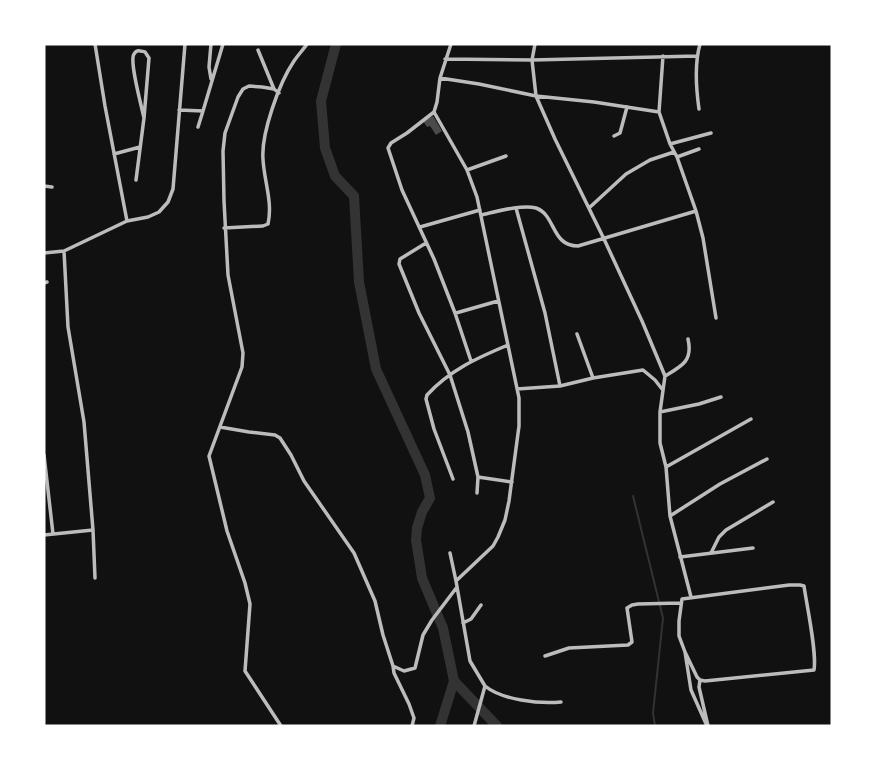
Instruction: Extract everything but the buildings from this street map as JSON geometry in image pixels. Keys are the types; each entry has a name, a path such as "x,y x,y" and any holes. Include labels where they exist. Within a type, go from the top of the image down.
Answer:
{"street":[{"path":"95,44 127,221"},
{"path":"44,253 64,251 127,221 148,217 159,212 168,202 173,189 185,44"},
{"path":"211,44 209,67 212,82"},
{"path":"198,127 223,44"},
{"path":"451,44 440,78 434,112 388,148 402,190 434,259 471,361"},
{"path":"535,44 531,60 536,96 642,321 665,376 660,412 660,443 666,467 670,516 691,597"},
{"path":"699,109 697,55 700,44"},
{"path":"225,229 268,224 270,212 263,159 264,140 279,93 305,45"},
{"path":"258,50 274,89 279,93"},
{"path":"136,180 144,118 148,83 149,58 145,52 139,51 132,58 144,118"},
{"path":"445,60 697,55"},
{"path":"663,56 659,112 696,211 716,318"},
{"path":"440,78 536,96 659,112"},
{"path":"136,86 148,83"},
{"path":"274,89 249,86 243,89 225,133 223,151 228,275 243,353 242,367 209,456 227,531 250,604 245,671 281,726"},
{"path":"614,136 620,133 627,107"},
{"path":"179,110 203,111"},
{"path":"434,112 467,170 480,212 519,397 519,426 505,520 494,546 456,581"},
{"path":"670,144 711,133"},
{"path":"114,154 140,147"},
{"path":"677,157 699,149"},
{"path":"589,208 626,174 650,160 674,152"},
{"path":"467,170 506,156"},
{"path":"44,186 52,187"},
{"path":"420,227 480,212 532,207 539,210 569,246 578,246 696,211"},
{"path":"516,208 545,313 560,386"},
{"path":"426,243 400,258 399,264 419,313 450,374 468,432 478,477 477,493"},
{"path":"64,251 68,327 84,422 95,578"},
{"path":"455,313 498,301"},
{"path":"577,334 593,378"},
{"path":"665,376 687,359 690,348 688,338"},
{"path":"453,479 426,399 429,392 450,374 471,361 508,345"},
{"path":"517,389 560,386 643,370 656,380 662,389"},
{"path":"660,412 722,397"},
{"path":"666,467 751,419"},
{"path":"220,427 280,438 304,481 354,553 375,601 394,673 414,718 412,726"},
{"path":"44,456 53,534"},
{"path":"670,516 720,484 767,459"},
{"path":"478,477 512,482"},
{"path":"711,553 726,530 773,502"},
{"path":"44,535 93,530"},
{"path":"680,557 754,548"},
{"path":"450,552 470,661 484,688 519,700 561,702"},
{"path":"700,680 814,670 803,585 684,598 681,603 678,636 700,680 707,726"},
{"path":"393,666 404,671 415,668 423,635 457,587"},
{"path":"545,656 579,646 628,645 632,642 632,637 627,608 638,604 681,603"},
{"path":"463,623 471,620 481,605"},
{"path":"685,652 691,690 707,726"},
{"path":"474,726 484,688"}],"waterway":[{"path":"336,44 321,101 325,148 335,176 354,196 359,282 376,369 425,475 430,498 422,512 416,540 422,578 443,628 454,681 440,726"},
{"path":"633,496 663,618 653,713 655,726"},
{"path":"454,681 497,726"}]}
